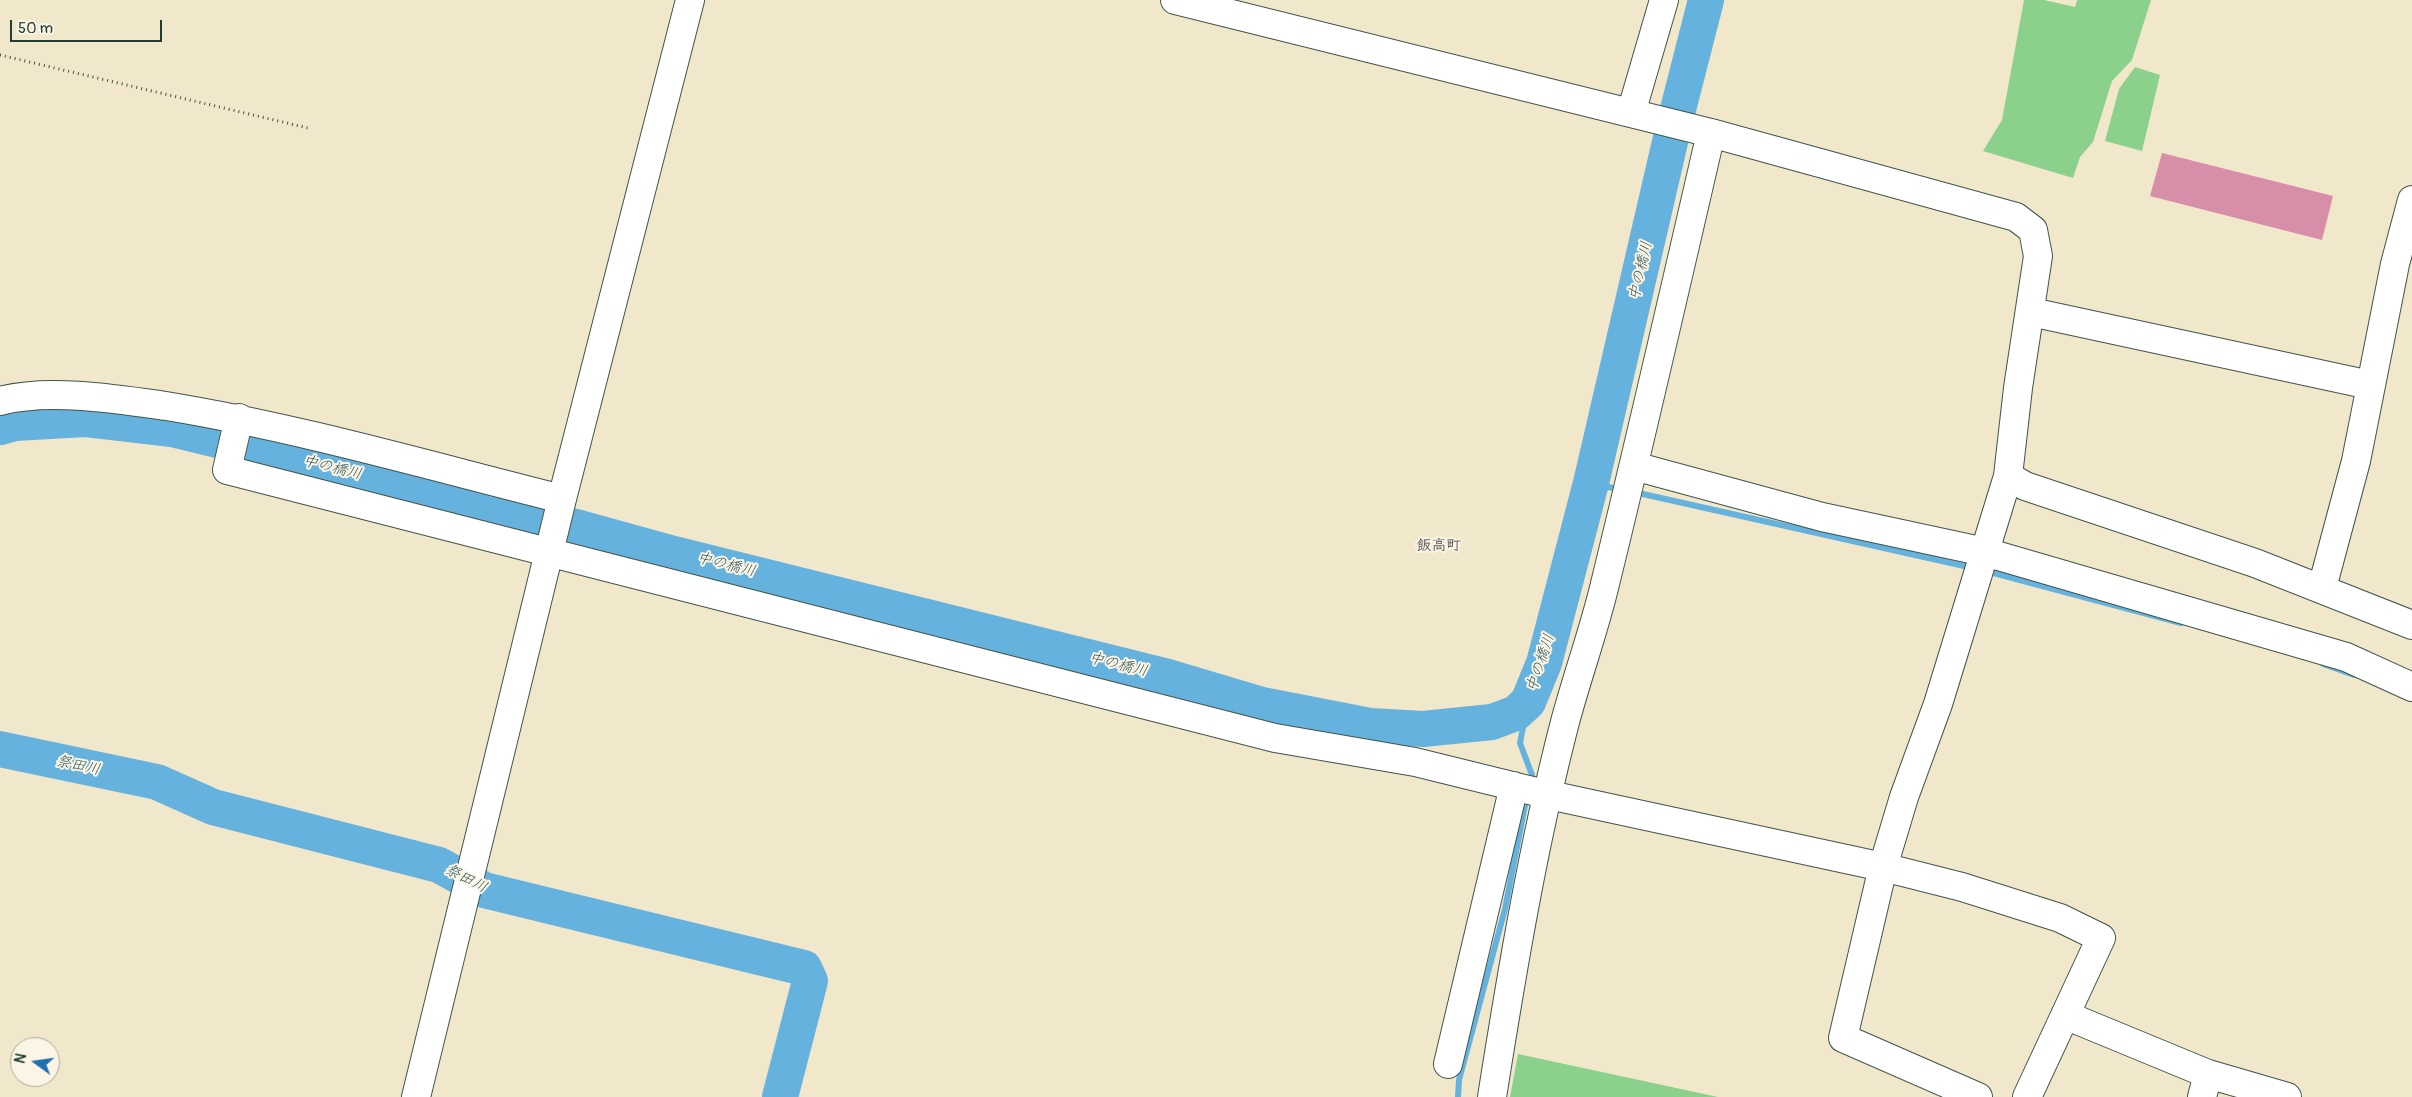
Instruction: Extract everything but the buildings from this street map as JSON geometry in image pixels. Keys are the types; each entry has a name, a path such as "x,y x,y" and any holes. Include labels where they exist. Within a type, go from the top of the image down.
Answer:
{"street":[{"path":"416,1097 561,502 690,0"},
{"path":"1175,0 1699,130 2016,217 2033,230 2038,256 2018,388 2008,476 1938,704 1904,798 1883,866 1843,1038 1978,1097"},
{"path":"1640,116 1664,0"},
{"path":"1448,1064 1498,938 1530,790 1565,722 1598,613 1631,480 1699,130"},
{"path":"2322,588 2356,461 2395,264 2412,200"},
{"path":"2031,312 2370,385"},
{"path":"0,401 12,397 51,395 123,399 238,422 561,502"},
{"path":"238,422 227,470 550,549 1275,738 1415,762 1530,790 1883,866 1962,887 2060,918 2101,938 2027,1097"},
{"path":"2008,476 2024,486 2245,560 2322,588 2412,625"},
{"path":"1631,480 1822,517 1981,563 2346,657 2412,687"},
{"path":"1492,1097 1498,938 1530,790"},
{"path":"2065,1015 2205,1085 2287,1097"}],"path":[{"path":"0,55 308,128"}],"green space":[{"path":"2024,0 2044,0 2075,7 2077,0 2151,0 2132,60 2112,81 2093,142 2080,157 2073,178 1983,151 2002,120"},
{"path":"2135,67 2160,75 2142,151 2105,141 2119,89"},
{"path":"1518,1054 1718,1097 1510,1097"}],"waterway":[{"name":"中の橋川","path":"0,427 15,423 86,419 172,429 580,528 674,554 1168,677 1262,705 1370,726 1423,729 1492,722 1516,713 1528,702 1544,663 1591,483 1673,129 1706,0"},
{"path":"1591,483 1622,490"},
{"path":"1634,492 1973,568"},
{"path":"1986,571 2181,623"},
{"path":"2323,664 2354,675"},
{"path":"1528,702 1520,743 1532,775 1530,783"},
{"name":"祭田川","path":"0,749 157,782 213,807 439,865 484,890 804,968 810,981 780,1097"},
{"path":"1458,1097 1459,1080 1505,909 1527,795"}],"district":[{"name":"飯高町","path":"1439,546"}]}
